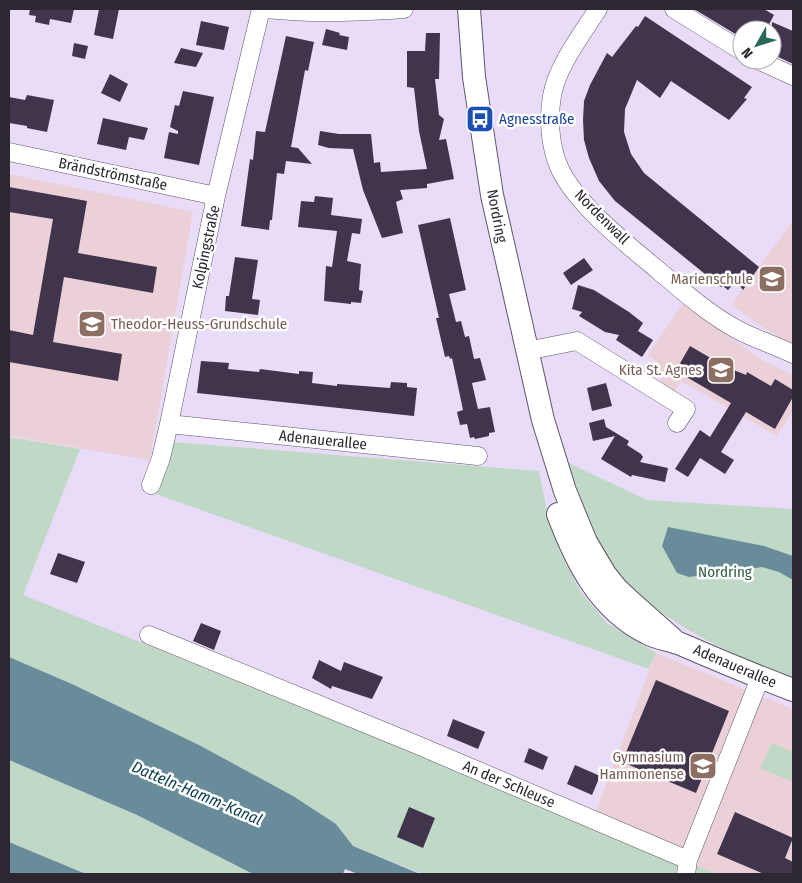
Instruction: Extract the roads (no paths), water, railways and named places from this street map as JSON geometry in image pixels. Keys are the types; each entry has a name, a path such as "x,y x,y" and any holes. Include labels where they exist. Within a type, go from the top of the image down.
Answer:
{"main road":[{"name":"Nordring","path":"469,9 474,77 492,195 543,420 565,491"},
{"name":"Nordring","path":"543,420 542,458 556,509 569,544"},
{"name":"Adenauerallee","path":"565,491 586,542 605,574 627,598 676,642"},
{"name":"Adenauerallee","path":"569,544 580,567 593,587 627,622 649,634 676,642 793,690"}],"street":[{"name":"Kolpingstraße","path":"151,485 161,458 169,424 216,196 261,9"},
{"path":"266,9 348,13 404,9"},
{"name":"Nordenwall","path":"598,9 557,80 552,94 550,112 554,150 559,166 567,181 594,213 636,252 702,307 738,330 793,354"},
{"path":"674,9 732,45"},
{"path":"780,70 793,76"},
{"name":"Brändströmstraße","path":"9,152 216,196"},
{"path":"526,351 577,341 686,409 677,424"},
{"name":"Adenauerallee","path":"169,424 478,456"},
{"name":"An der Schleuse","path":"149,635 424,748 687,867 760,678"}],"water":[{"path":"668,527 764,546 793,556 793,580 779,572 762,567 689,577 677,573 662,546"},
{"name":"Datteln-Hamm-Kanal","path":"9,657 72,684 199,745 293,796 336,824 353,846 420,874 358,874 345,869 343,874 253,874 137,815 9,760"},
{"path":"9,842 86,874 9,874"}],"place":[{"name":"Agnesstraße","path":"480,119"},
{"name":"Marienschule","path":"772,279"},
{"name":"Theodor-Heuss-Grundschule","path":"92,324"},
{"name":"Kita St. Agnes","path":"721,370"},
{"name":"Gymnasium Hammonense","path":"703,766"}]}
